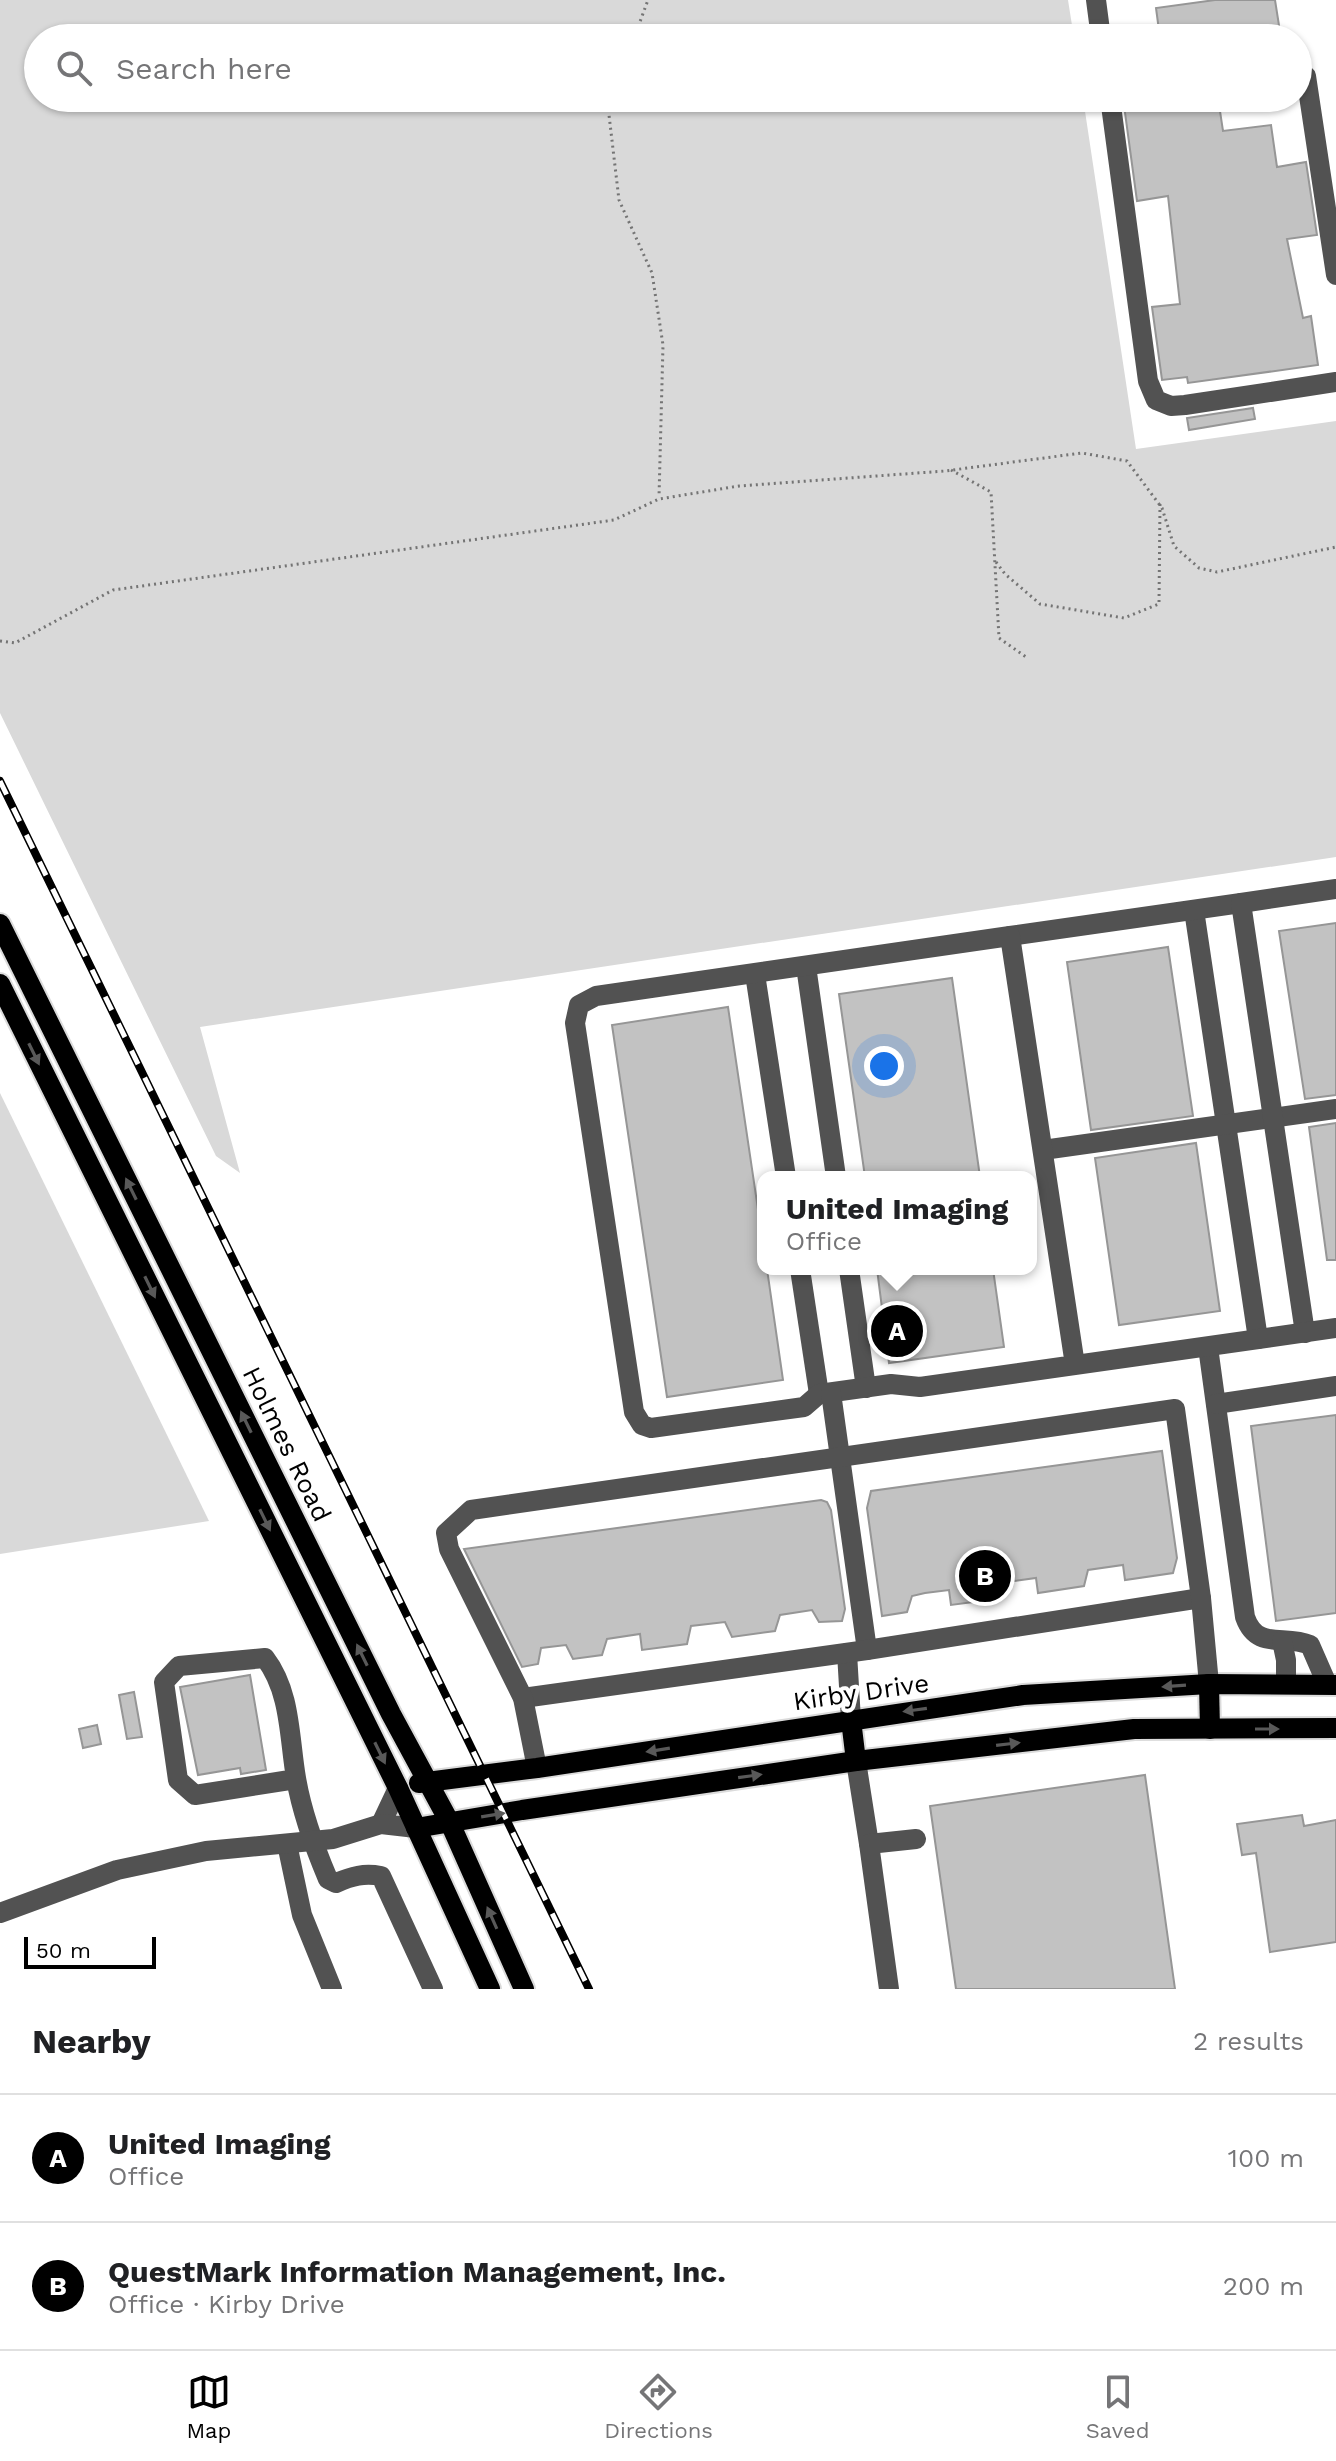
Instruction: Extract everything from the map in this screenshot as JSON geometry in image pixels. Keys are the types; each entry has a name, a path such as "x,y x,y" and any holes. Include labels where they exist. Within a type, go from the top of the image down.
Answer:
{"main road":[{"name":"Holmes Road","path":"0,924 391,1714 450,1823 524,1989"},
{"name":"Holmes Road","path":"0,984 398,1788 490,1989"},
{"name":"Kirby Drive","path":"398,1788 1023,1695 1209,1684 1332,1685"},
{"path":"1209,1684 1210,1729"},
{"path":"851,1720 856,1761"},
{"path":"416,1828 856,1761 1134,1729 1336,1728"}],"lane":[{"path":"1096,0 1099,24"},
{"path":"1312,100 1328,165 1336,275"},
{"path":"1112,112 1148,381 1156,400 1171,406 1185,405 1336,382"},
{"path":"1336,889 596,996 579,1005 575,1023 637,1421 651,1428 804,1407 825,1393 891,1384 920,1387 1336,1328"},
{"path":"1241,903 1305,1333"},
{"path":"1194,910 1258,1339"},
{"path":"1010,936 1075,1365"},
{"path":"806,966 835,1171"},
{"path":"755,974 785,1171"},
{"path":"1043,1150 1336,1109"},
{"path":"801,1275 839,1459 857,1652 851,1720"},
{"path":"850,1275 866,1388"},
{"path":"1208,1347 1245,1617 1250,1630 1262,1638 1298,1640 1310,1645 1332,1685"},
{"path":"1216,1404 1336,1386"},
{"path":"537,1768 523,1698 449,1549 446,1533 471,1510 1175,1409 1201,1598 1209,1684"},
{"path":"523,1698 857,1652 1201,1598"},
{"path":"1282,1641 1286,1684"},
{"path":"296,1779 195,1795 178,1780 164,1682 179,1666 265,1658 278,1675 288,1717 296,1779 311,1841 328,1879 336,1883 352,1876 381,1876 433,1989"},
{"path":"856,1761 889,1989"},
{"path":"381,1824 398,1788"},
{"path":"0,1913 117,1870 206,1851 333,1839 381,1824 416,1828"},
{"path":"869,1844 916,1839"},
{"path":"287,1844 302,1915 332,1989"}],"path":[{"path":"639,24 648,0"},
{"path":"609,112 619,200 652,273 663,345 659,499"},
{"path":"0,641 15,643 113,590 586,525 614,520 659,499 739,486 951,470 1082,453 1127,461 1160,504 1174,546 1199,568 1217,572 1336,547"},
{"path":"951,470 991,492 999,638 1026,657"},
{"path":"996,562 1005,574 1040,604 1124,618 1159,604 1160,504"}],"shaded area":[{"path":"0,0 1068,0 1072,24 24,24 24,112 1085,112 1136,449 1336,421 1336,857 200,1027 240,1173 216,1156 0,713"},
{"path":"0,1093 209,1521 0,1554"}],"building":[{"path":"1215,0 1275,0 1279,24 1158,24 1156,8"},
{"path":"1125,112 1220,112 1223,131 1271,125 1277,167 1306,162 1317,235 1287,239 1303,318 1311,316 1318,365 1188,383 1187,377 1162,380 1152,307 1180,304 1168,196 1137,201"},
{"path":"1253,408 1255,419 1189,430 1187,418"},
{"path":"1336,923 1336,1095 1305,1099 1279,931"},
{"path":"1168,947 1193,1116 1091,1130 1067,962"},
{"path":"952,978 979,1171 864,1171 839,994"},
{"path":"728,1007 757,1203 757,1275 768,1275 783,1380 667,1397 612,1025"},
{"path":"1336,1123 1336,1260 1327,1260 1309,1127"},
{"path":"1196,1143 1220,1311 1119,1325 1095,1158"},
{"path":"878,1275 994,1275 1004,1347 889,1363"},
{"path":"1336,1415 1336,1613 1276,1621 1251,1426"},
{"path":"1162,1451 1177,1558 1173,1573 1125,1580 1123,1565 1088,1570 1084,1586 1038,1593 1036,1578 1000,1583 996,1599 951,1605 949,1590 925,1593 912,1596 907,1612 882,1616 867,1508 871,1491"},
{"path":"821,1500 827,1502 831,1510 845,1609 842,1621 819,1622 812,1610 780,1615 775,1631 732,1637 725,1622 691,1626 687,1644 642,1650 640,1634 607,1639 602,1655 573,1659 566,1645 541,1648 538,1664 522,1667 464,1549"},
{"path":"250,1675 266,1770 241,1774 240,1768 198,1775 180,1687"},
{"path":"134,1692 142,1737 127,1739 119,1695"},
{"path":"97,1725 101,1744 83,1748 79,1729"},
{"path":"1145,1775 1175,1989 956,1989 930,1806"},
{"path":"1302,1815 1304,1826 1336,1820 1336,1942 1270,1952 1256,1853 1242,1855 1237,1824"}],"railway":[{"path":"0,781 589,1989"}],"place":[{"name":"United Imaging","path":"897,1331"},
{"name":"QuestMark Information Management, Inc.","path":"985,1576"}]}
